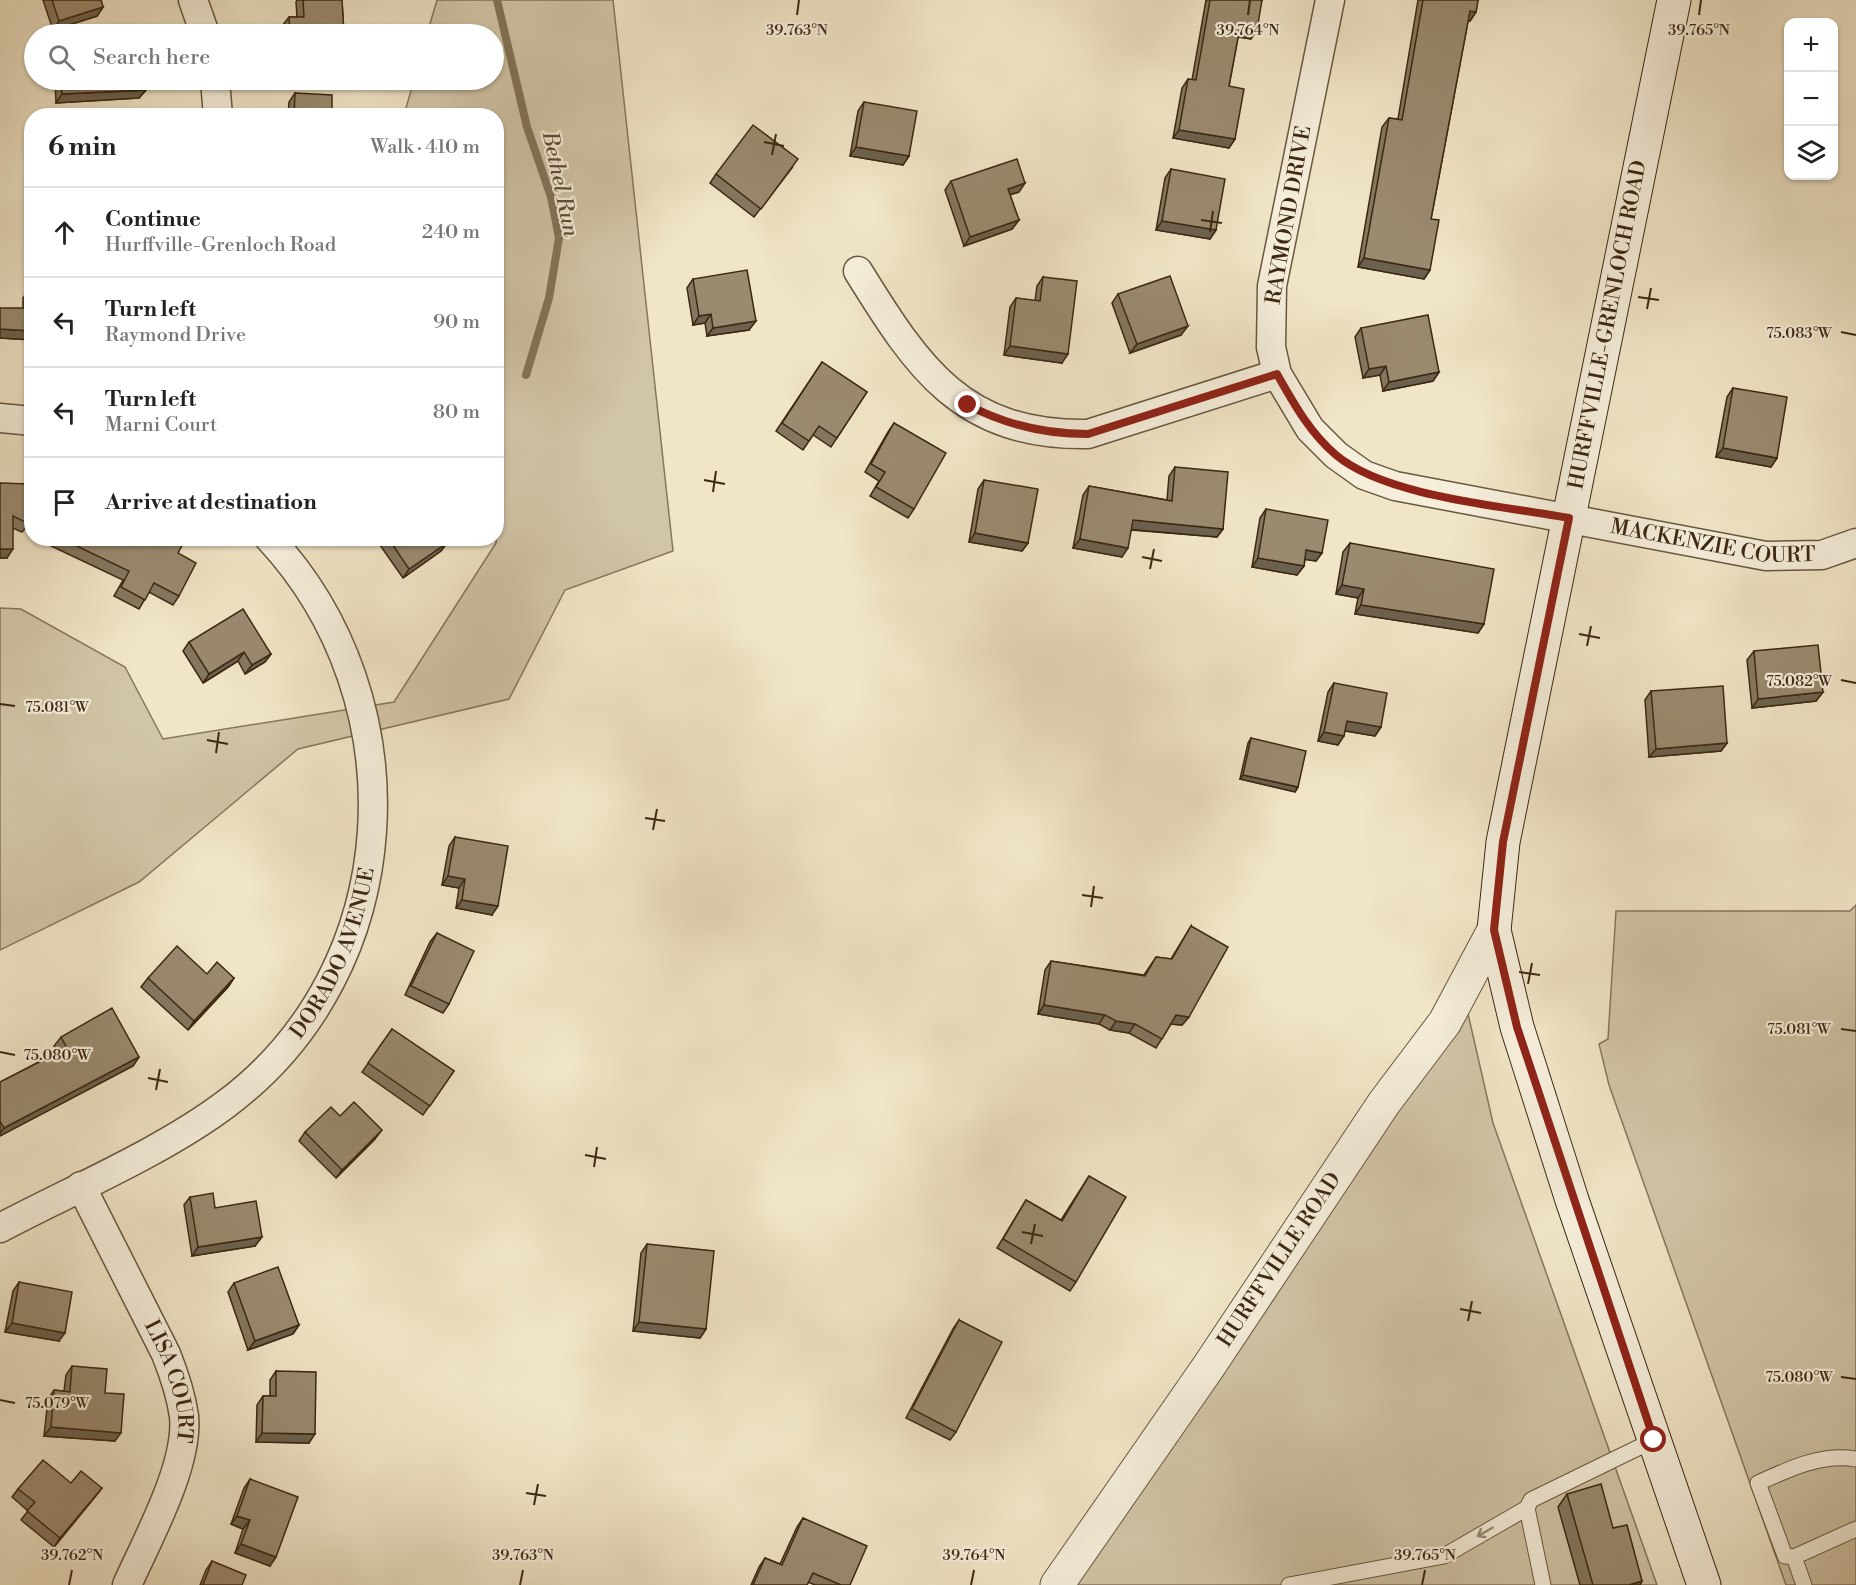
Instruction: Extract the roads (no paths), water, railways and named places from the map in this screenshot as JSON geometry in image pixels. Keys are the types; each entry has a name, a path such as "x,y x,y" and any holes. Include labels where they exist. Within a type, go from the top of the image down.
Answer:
{"main road":[{"name":"HURFFVILLE-GRENLOCH ROAD","path":"1674,0 1503,842 1494,930 1517,1027 1704,1585"},
{"name":"HURFFVILLE ROAD","path":"1057,1585 1209,1366 1384,1104 1445,1022 1494,930"}],"street":[{"path":"193,0 201,24"},
{"name":"RAYMOND DRIVE","path":"1330,0 1272,286 1271,347 1277,374 1310,429 1336,455 1364,475 1430,493 1569,518"},
{"path":"216,90 217,108"},
{"path":"858,271 892,327 941,387 994,419 1018,426 1067,434 1088,434 1277,374"},
{"path":"0,418 24,420"},
{"name":"MACKENZIE COURT","path":"1569,518 1766,556 1822,555 1856,543"},
{"name":"DORADO AVENUE","path":"0,1228 199,1122 227,1103 271,1063 303,1026 329,985 358,912 369,859 373,817 372,758 365,719 352,673 330,623 296,569 276,546"},
{"name":"LISA COURT","path":"81,1186 166,1354 174,1375 184,1418 180,1457 174,1478 127,1585"}],"lane":[{"path":"1289,1585 1444,1556 1527,1508 1531,1500 1654,1440"},
{"path":"1856,1459 1825,1459 1804,1463 1758,1483 1785,1556 1794,1557 1856,1529"},
{"path":"1527,1508 1543,1585"},
{"path":"1794,1557 1804,1585"}],"waterway":[{"name":"Bethel Run","path":"497,0 503,24"},
{"name":"Bethel Run","path":"504,30 527,127 551,197 559,238 549,298 526,375"}]}
